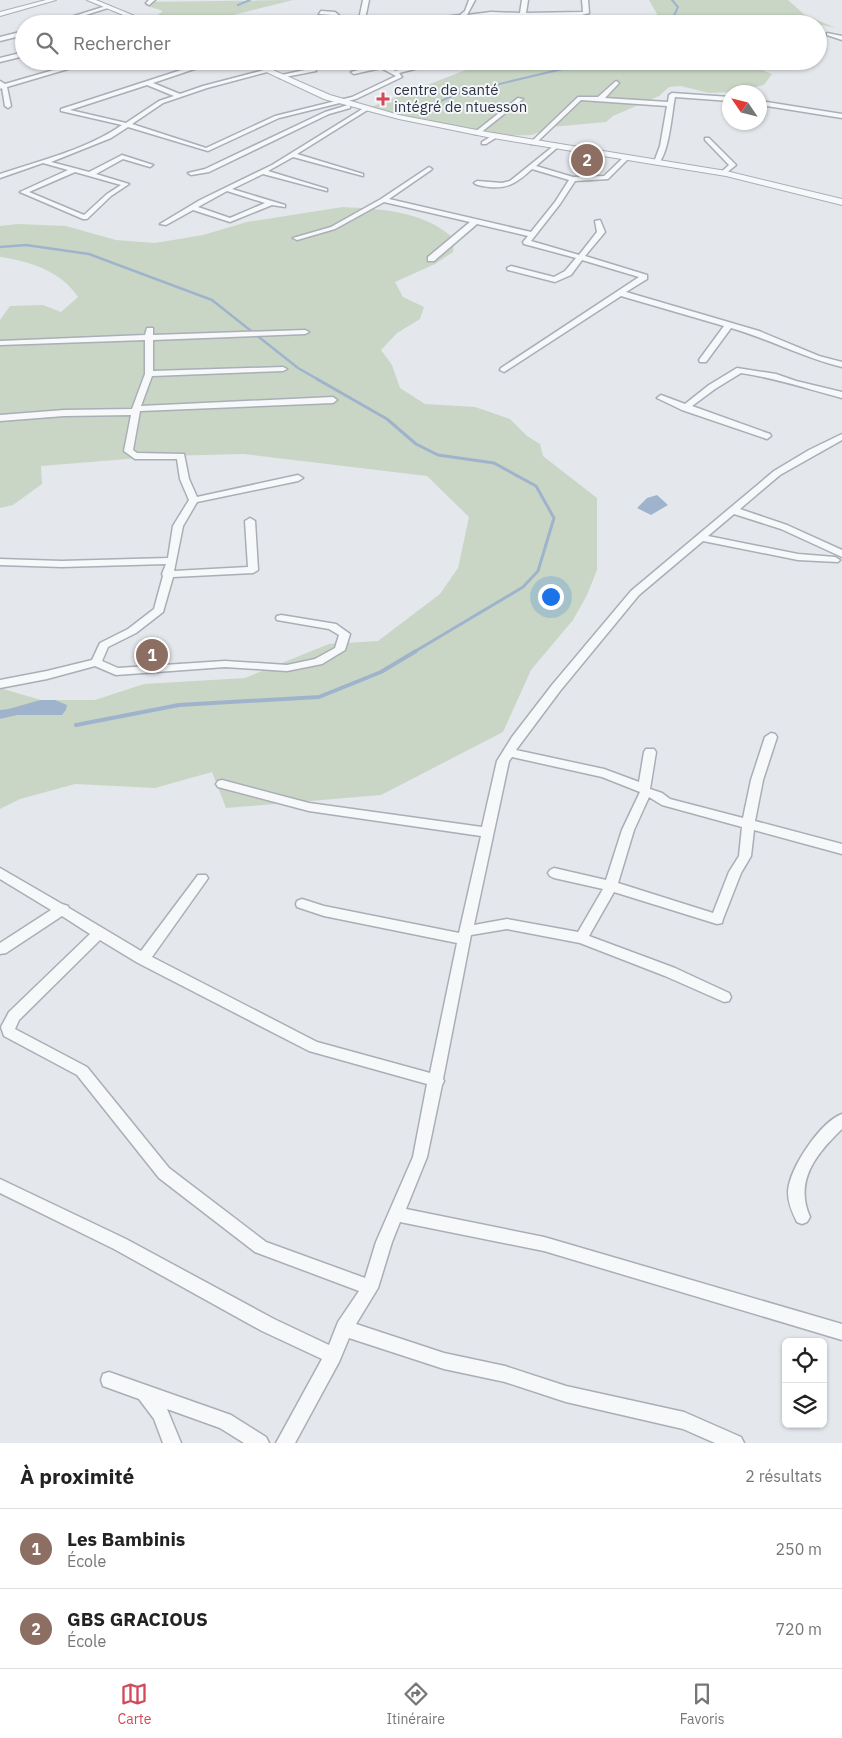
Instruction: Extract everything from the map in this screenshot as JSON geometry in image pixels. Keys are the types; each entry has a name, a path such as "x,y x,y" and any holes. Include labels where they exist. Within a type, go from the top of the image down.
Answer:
{"street":[{"path":"0,13 53,0"},
{"path":"90,0 128,15"},
{"path":"363,15 366,0"},
{"path":"463,15 467,12 472,0"},
{"path":"523,13 526,0"},
{"path":"482,15 523,13 581,14 586,12 585,0"},
{"path":"81,15 108,7"},
{"path":"321,13 332,13 335,15"},
{"path":"829,34 842,38"},
{"path":"0,39 15,35"},
{"path":"0,60 15,56"},
{"path":"8,106 1,85 58,70"},
{"path":"188,70 63,110 128,125 206,150 277,117 354,98 400,76 387,70"},
{"path":"280,76 314,70"},
{"path":"354,72 363,70"},
{"path":"392,73 406,70"},
{"path":"0,176 108,137 152,107 178,95 268,71 339,101 366,109 477,133 775,183 842,202"},
{"path":"601,98 616,82"},
{"path":"148,83 178,95"},
{"path":"657,162 663,146 672,95 722,98"},
{"path":"533,143 580,98 671,104"},
{"path":"477,133 520,99"},
{"path":"767,104 842,116"},
{"path":"191,173 207,171 327,113 355,106"},
{"path":"164,224 226,189 264,172 366,109"},
{"path":"484,143 496,136"},
{"path":"707,139 733,165 723,173"},
{"path":"477,183 503,186 513,184 556,146"},
{"path":"292,155 361,175"},
{"path":"531,167 573,179 606,178 626,157"},
{"path":"90,174 122,158 150,165"},
{"path":"46,160 45,162 48,164 74,170 90,174 126,184 109,195 85,218 22,192 74,170"},
{"path":"297,238 333,228 384,200 428,169"},
{"path":"264,172 325,190"},
{"path":"504,370 644,275 528,242 558,203 573,179"},
{"path":"226,189 283,206"},
{"path":"384,200 533,235"},
{"path":"192,207 230,220 271,202"},
{"path":"431,259 476,221"},
{"path":"511,268 556,280 568,273 601,232 598,221"},
{"path":"620,293 756,332 816,358 842,365"},
{"path":"703,360 730,325"},
{"path":"0,343 149,334 252,335 305,332"},
{"path":"149,334 149,374 136,411 130,453 135,456 182,456 181,466 194,500"},
{"path":"149,374 284,370"},
{"path":"685,408 712,387 740,370 776,376 793,383 842,395"},
{"path":"660,398 767,436"},
{"path":"0,418 64,413 333,400"},
{"path":"285,1443 333,1356 344,1328 370,1288 384,1242 420,1157 437,1081 464,935 499,775 509,752 556,688 623,606 700,537 787,466 842,437"},
{"path":"96,662 104,645 132,631 159,610 172,561 178,526 194,500 298,478"},
{"path":"732,510 784,527 838,557"},
{"path":"167,574 253,570 250,521"},
{"path":"700,537 798,557 838,557"},
{"path":"0,562 62,564 172,561"},
{"path":"0,684 47,675 96,662 116,672 225,664 287,668 318,662 340,650 345,634 332,626 281,618"},
{"path":"554,873 611,886 717,919 728,888 745,856 748,824 757,780 771,737"},
{"path":"509,752 604,773 658,796 666,802 842,849"},
{"path":"581,938 611,886 628,830 645,790 650,752"},
{"path":"222,784 309,807 487,832"},
{"path":"0,872 142,959 314,1046 437,1081"},
{"path":"142,959 202,878"},
{"path":"302,904 324,911 464,935 507,924 581,938 670,972 724,997"},
{"path":"1,948 63,909"},
{"path":"100,932 14,1016 8,1027 10,1032 82,1071 164,1173 261,1247 370,1288"},
{"path":"802,1217 796,1205 796,1183 812,1150 842,1120"},
{"path":"0,1186 120,1244 268,1325 333,1356"},
{"path":"396,1214 544,1244 842,1332"},
{"path":"344,1328 444,1361 505,1374 566,1394 684,1421 735,1443"},
{"path":"109,1380 225,1421 260,1443"},
{"path":"145,1393 160,1413 172,1443"}],"green space":[{"path":"293,0 233,15 158,15 163,11 144,5 149,4 144,2"},
{"path":"649,0 788,0 805,15 657,15"},
{"path":"466,70 762,70 772,74 764,85 722,85 722,92 709,93 681,86 669,87 659,96 613,116 606,122 552,127 532,135 495,136 366,109"},
{"path":"343,207 402,213 416,217 430,222 454,239 453,252 435,264 395,282 403,297 424,307 420,319 397,333 381,350 392,365 400,388 425,404 475,407 510,419 527,436 540,444 543,456 597,498 597,570 587,595 573,620 531,670 503,732 381,795 226,808 212,772 155,788 75,784 20,799 0,809 0,688 41,700 95,700 144,684 245,678 329,644 378,641 440,594 458,568 469,517 427,476 244,454 164,456 41,466 42,484 13,505 0,508 0,320 10,306 43,305 61,312 78,297 63,280 44,269 22,261 0,257 0,226 18,224 66,226 116,240 155,243 203,235 247,222"}],"water":[{"path":"657,495 668,505 651,515 637,508 647,498"},
{"path":"41,700 55,700 67,705 66,710 62,715 17,715 0,719 0,710"}],"waterway":[{"path":"238,5 250,0"},
{"path":"672,0 678,7 674,15"},
{"path":"429,106 457,94 558,70"},
{"path":"0,247 26,245 89,254 212,300 298,368 319,380"},
{"path":"317,379 387,419 416,444 438,455 494,463 536,486 554,518 538,571 523,587 414,652"},
{"path":"76,725 179,705 319,697 381,672 416,651"}],"place":[{"name":"centre de santé intégré de ntuesson","path":"383,99"},
{"name":"GBS GRACIOUS","path":"587,160"},
{"name":"Les Bambinis","path":"152,655"}]}
